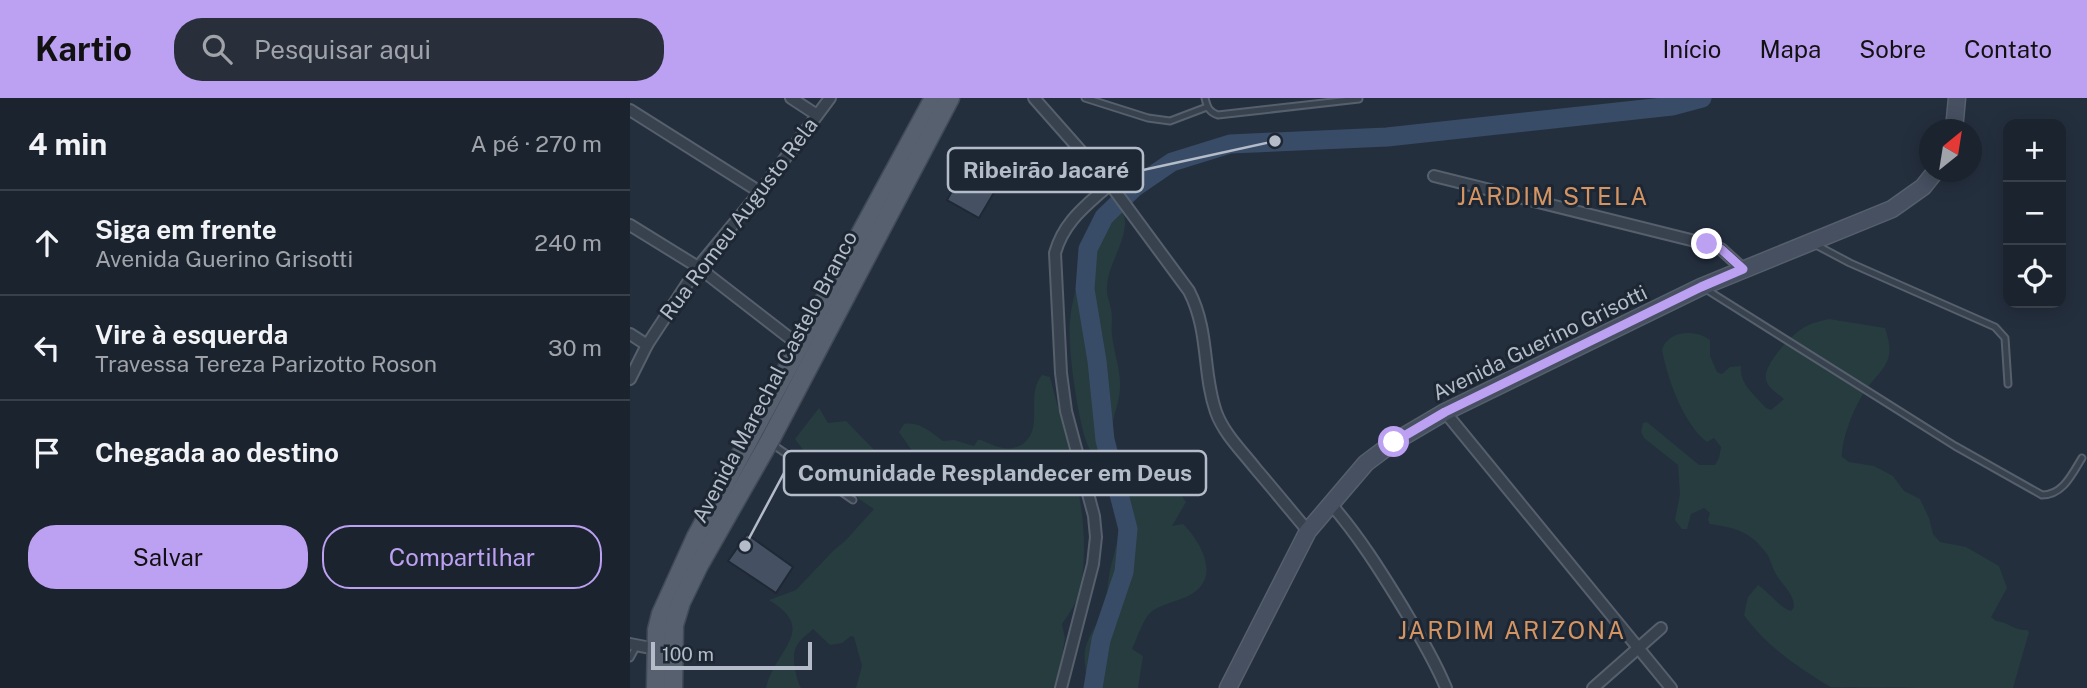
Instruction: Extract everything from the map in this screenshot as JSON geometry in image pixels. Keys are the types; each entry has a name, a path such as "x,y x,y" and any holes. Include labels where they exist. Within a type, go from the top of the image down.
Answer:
{"main road":[{"name":"Avenida Marechal Castelo Branco","path":"656,688 656,649 661,614 680,570 934,98"},
{"name":"Avenida Marechal Castelo Branco","path":"673,688 674,625 698,565 769,442 950,98"},
{"path":"1955,119 1957,98"},
{"name":"Avenida Guerino Grisotti","path":"1228,688 1308,531 1366,463 1394,442 1445,412 1701,287 1892,209 1927,182"}],"street":[{"path":"791,98 817,115"},
{"name":"Rua Romeu Augusto Rela","path":"630,379 647,345 698,267 760,192 830,98"},
{"path":"1034,98 1110,184 1189,291 1197,306 1204,332 1211,391 1217,414 1229,436 1308,531"},
{"path":"630,110 760,192"},
{"path":"1434,176 1707,244 1721,249 1743,269"},
{"path":"1061,688 1093,564 1096,537 1094,516 1066,411 1061,373 1055,253 1060,237 1072,219 1110,184"},
{"path":"630,225 698,267 800,346"},
{"path":"630,334 647,345"},
{"path":"1445,412 1671,688"},
{"path":"1330,503 1354,531 1394,594 1435,662 1446,688"},
{"path":"1593,688 1661,628"},
{"path":"634,645 656,649"}],"lane":[{"path":"1085,98 1159,120 1181,119 1207,107"},
{"path":"1205,98 1207,107 1218,115 1359,99"},
{"path":"1813,243 1850,264 1995,327 2005,338 2008,384"},
{"path":"1701,287 1955,446 2042,495 2052,495 2064,485 2082,458"},
{"path":"769,442 853,500"},
{"path":"630,658 634,645"}],"green space":[{"path":"1123,211 1125,221 1122,240 1108,278 1107,291 1120,382 1112,427 1113,442 1116,450 1126,460 1163,473 1176,486 1186,502 1172,526 1183,524 1195,538 1204,556 1206,574 1203,582 1192,594 1157,608 1146,618 1132,649 1143,656 1138,688 1085,688 1085,651 1105,604 1119,523 1113,496 1084,435 1072,365 1070,320 1078,281 1094,236 1109,217"},
{"path":"1829,319 1885,328 1889,349 1886,363 1861,397 1853,414 1846,432 1842,457 1849,462 1874,466 1893,476 1904,491 1920,499 1933,534 1940,542 1966,547 1999,566 2007,588 1991,617 2029,632 2013,688 1830,687 1773,647 1744,615 1748,597 1758,585 1787,609 1791,611 1794,607 1790,594 1761,546 1742,532 1710,524 1710,513 1704,508 1691,514 1687,529 1682,529 1675,520 1680,494 1678,465 1644,438 1641,432 1643,423 1647,422 1699,465 1715,465 1721,447 1714,438 1707,442 1698,434 1684,412 1664,361 1662,350 1665,343 1683,333 1704,336 1710,340 1710,356 1717,372 1722,374 1730,367 1741,366 1745,384 1766,408 1771,410 1784,399 1771,388 1766,379 1773,359 1798,332 1809,325"},
{"path":"1042,375 1050,377 1064,428 1084,532 1081,585 1076,601 1062,624 1065,638 1057,688 856,688 862,666 854,637 830,645 813,629 799,642 795,651 795,668 801,688 766,688 790,641 792,631 791,621 784,611 769,600 796,590 874,509 804,451 795,439 819,408 828,423 846,421 887,463 904,462 913,452 899,432 904,424 920,426 943,441 954,440 974,446 981,440 1002,448 1013,448 1024,443 1030,436 1034,420 1035,392"}],"building":[{"path":"969,161 1002,179 979,218 947,200"},
{"path":"747,534 793,567 776,593 728,561"}],"waterway":[{"path":"1093,688 1101,640 1124,572 1128,529 1105,440 1097,361 1085,289 1088,249 1104,217 1134,188 1172,162 1230,144 1387,137 1672,106 1702,98"}],"place":[{"name":"Ribeirão Jacaré","path":"1275,141"},
{"name":"Comunidade Resplandecer em Deus","path":"745,546"}],"district":[{"name":"JARDIM STELA","path":"1553,197"},
{"name":"JARDIM ARIZONA","path":"1512,631"}],"route":[{"path":"1394,442 1445,412 1743,269 1721,249 1707,244"}]}
